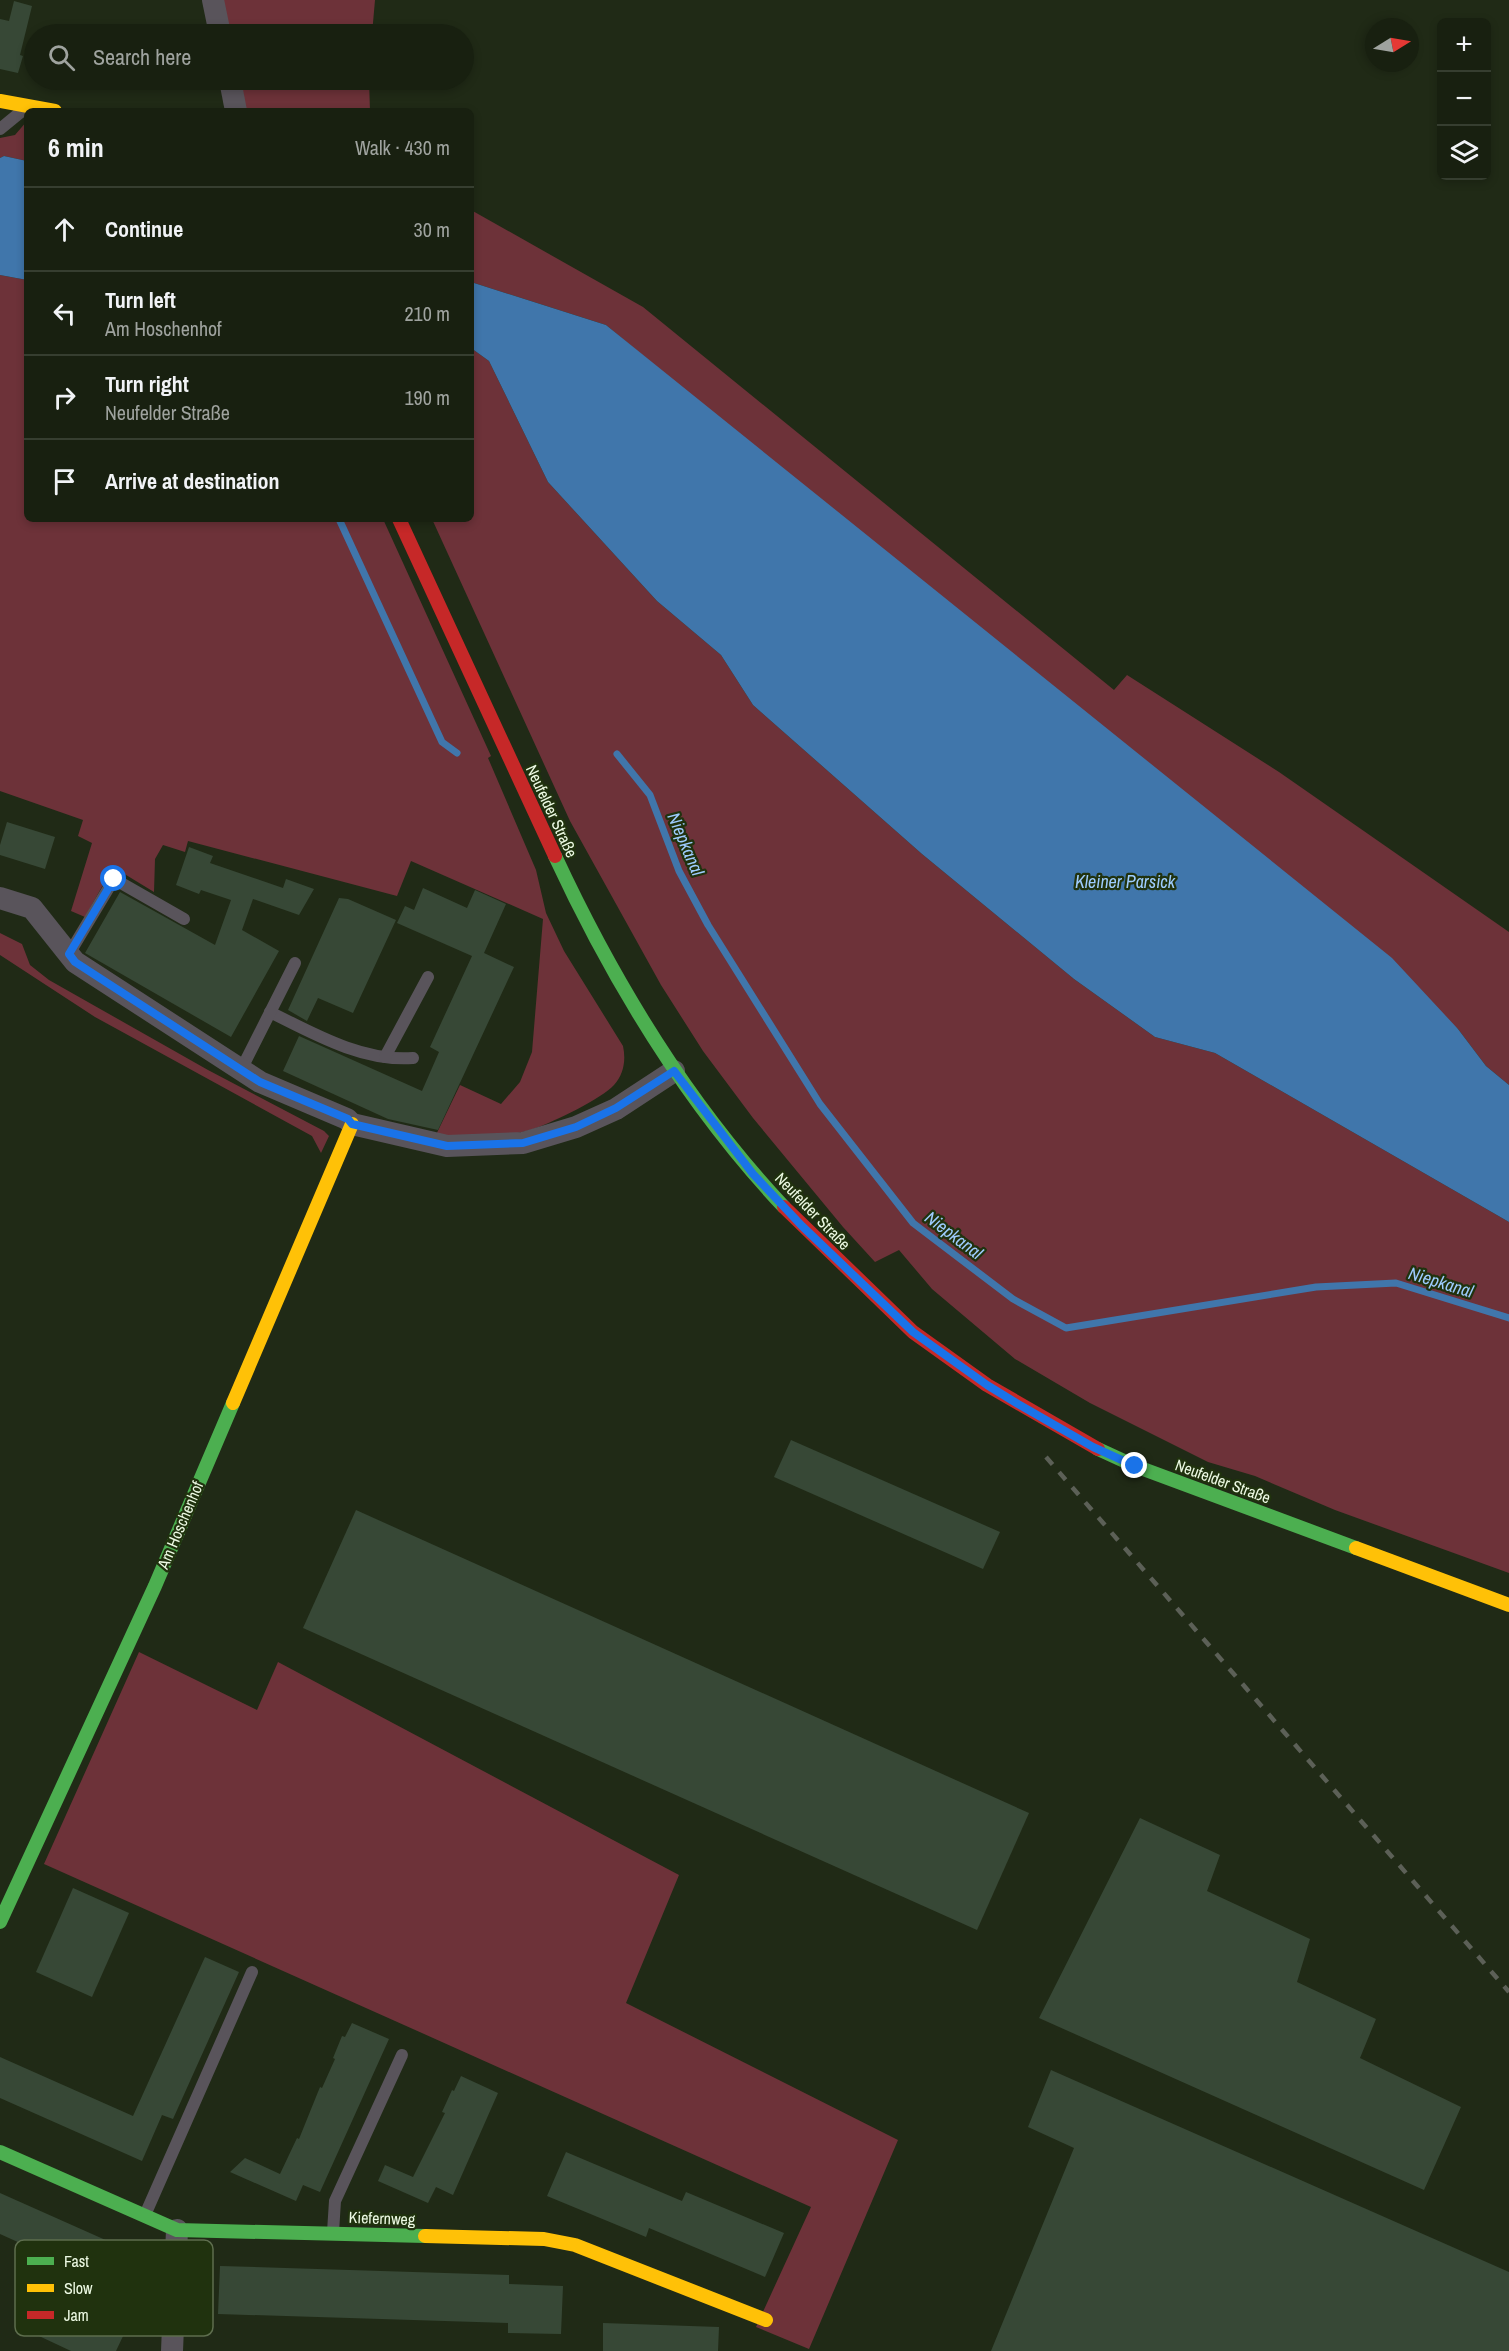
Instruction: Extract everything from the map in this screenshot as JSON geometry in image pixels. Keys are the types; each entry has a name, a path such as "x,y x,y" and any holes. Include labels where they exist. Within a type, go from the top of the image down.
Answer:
{"main road":[{"path":"0,101 42,108"},
{"name":"Neufelder Straße","path":"400,522 582,915 612,969 674,1071 753,1174 802,1226 913,1332 987,1385 1093,1447 1135,1466 1509,1605"},
{"name":"Am Hoschenhof","path":"0,1922 154,1586 352,1124"},
{"name":"Kiefernweg","path":"0,2152 177,2230 544,2239 585,2249 766,2320"}],"street":[{"path":"213,0 218,24"},
{"path":"232,90 235,108"},
{"path":"0,898 32,908 75,962 241,1070 260,1082 348,1119 352,1124 447,1146 523,1143 576,1127 616,1108 674,1071"},
{"path":"177,2230 177,2240"},
{"path":"172,2351 173,2336"}],"lane":[{"path":"24,108 28,105"},
{"path":"0,129 24,108"},
{"path":"69,954 114,879 184,919"},
{"path":"241,1070 295,963"},
{"path":"385,1057 428,977"},
{"path":"270,1012 302,1028 366,1054 395,1059 413,1058"},
{"path":"144,2216 252,1972"},
{"path":"332,2233 335,2201 402,2055"}],"shaded area":[{"path":"220,0 375,0 373,24 225,24"},
{"path":"239,90 369,90 370,108 242,108"},
{"path":"24,124 24,160 4,156 0,158 0,138 15,135"},
{"path":"474,212 643,307 1114,690 1127,675 1279,772 1509,932 1509,1085 1486,1066 1458,1029 606,325 474,283"},
{"path":"0,275 24,279 24,522 384,522 491,756 488,758 536,870 546,913 564,951 623,1046 622,1072 614,1085 589,1103 544,1125 512,1134 434,1139 460,1085 501,1104 520,1082 532,1052 543,919 411,861 397,896 188,841 185,852 163,845 155,859 154,892 113,867 85,917 71,911 92,843 78,836 83,820 0,791"},
{"path":"474,350 489,361 548,482 657,601 721,655 753,705 922,854 1074,979 1155,1037 1215,1053 1509,1222 1509,1573 1335,1510 1255,1476 1208,1462 1090,1403 1015,1359 932,1289 899,1250 875,1262 753,1118 703,1051 661,985 570,821 433,522 474,522"},
{"path":"0,933 22,944 30,965 49,980 208,1070 324,1131 329,1136 321,1153 312,1136 95,1017 0,955"},
{"path":"139,1652 257,1710 278,1662 679,1875 626,2003 898,2140 809,2349 756,2327 811,2207 44,1864"}],"water":[{"path":"4,156 24,160 24,279 0,275 0,158"},
{"name":"Kleiner Parsick","path":"474,283 606,325 1392,958 1458,1029 1486,1066 1509,1085 1509,1222 1215,1053 1155,1037 1074,979 922,854 753,705 721,655 657,601 548,482 489,361 474,350"}],"building":[{"path":"14,1 32,6 28,24 24,24 24,39 20,55 23,56 18,73 0,69 0,19 9,21"},
{"path":"7,822 55,837 45,869 0,855 0,845"},
{"path":"189,847 213,856 210,863 283,888 286,879 314,889 299,915 253,899 242,930 279,951 231,1037 85,953 120,892 215,945 231,900 201,890 199,894 176,885"},
{"path":"423,888 467,908 475,890 506,904 484,953 514,967 438,1130 388,1119 283,1071 299,1036 422,1091 439,1052 430,1047 472,956 397,923 405,906 414,910"},
{"path":"339,898 348,899 396,920 353,1013 318,998 307,1021 288,1010"},
{"path":"791,1440 1000,1532 983,1569 774,1477"},
{"path":"356,1510 1029,1813 977,1930 303,1628"},
{"path":"1140,1818 1220,1855 1207,1891 1310,1939 1297,1982 1376,2019 1360,2058 1461,2107 1424,2190 1039,2018"},
{"path":"73,1888 129,1913 92,1997 36,1972"},
{"path":"205,1957 239,1972 173,2119 162,2115 142,2161 0,2098 0,2057 133,2116"},
{"path":"352,2023 389,2039 320,2192 303,2185 296,2201 230,2172 245,2158 280,2174 297,2138 299,2139 320,2087 322,2088 342,2036 345,2037"},
{"path":"1051,2070 1509,2272 1509,2351 991,2351 1074,2148 1028,2127"},
{"path":"461,2076 498,2093 453,2195 436,2187 428,2203 378,2181 385,2165 413,2177 445,2113 442,2112 452,2090 454,2091"},
{"path":"566,2152 682,2201 686,2192 784,2233 765,2277 649,2228 646,2237 547,2196"},
{"path":"0,2193 106,2240 15,2241 0,2234"},
{"path":"220,2266 509,2275 509,2284 563,2286 561,2334 508,2333 508,2323 218,2314"},
{"path":"603,2323 719,2327 718,2351 603,2351"},
{"path":"39,2336 123,2336 116,2351 71,2351"}],"waterway":[{"name":"Niepkanal","path":"340,522 442,742 457,753"},
{"name":"Niepkanal","path":"617,754 650,795 679,871 708,925 820,1104 913,1223 1013,1299 1066,1328 1316,1287 1396,1283 1509,1318"}],"railway":[{"path":"1046,1457 1509,1992"}],"traffic: fast":[{"path":"555,856 602,950 656,1041 716,1127 784,1207"},
{"path":"0,1922 155,1586 233,1403"},
{"path":"1098,1449 1135,1466 1356,1548"},
{"path":"0,2152 177,2230 425,2236"}],"traffic: slow":[{"path":"0,101 38,108"},
{"path":"233,1403 352,1124"},
{"path":"1356,1548 1509,1605"},
{"path":"425,2236 544,2239 575,2245 766,2320"}],"traffic: jam":[{"path":"400,522 555,856"},
{"path":"784,1207 913,1332 987,1385 1098,1449"}],"route":[{"path":"114,879 69,954 75,962 260,1082 348,1119 352,1124 447,1146 523,1143 576,1127 616,1108 674,1071 753,1174 802,1226 913,1332 987,1385 1018,1404 1093,1447 1135,1466"}]}
